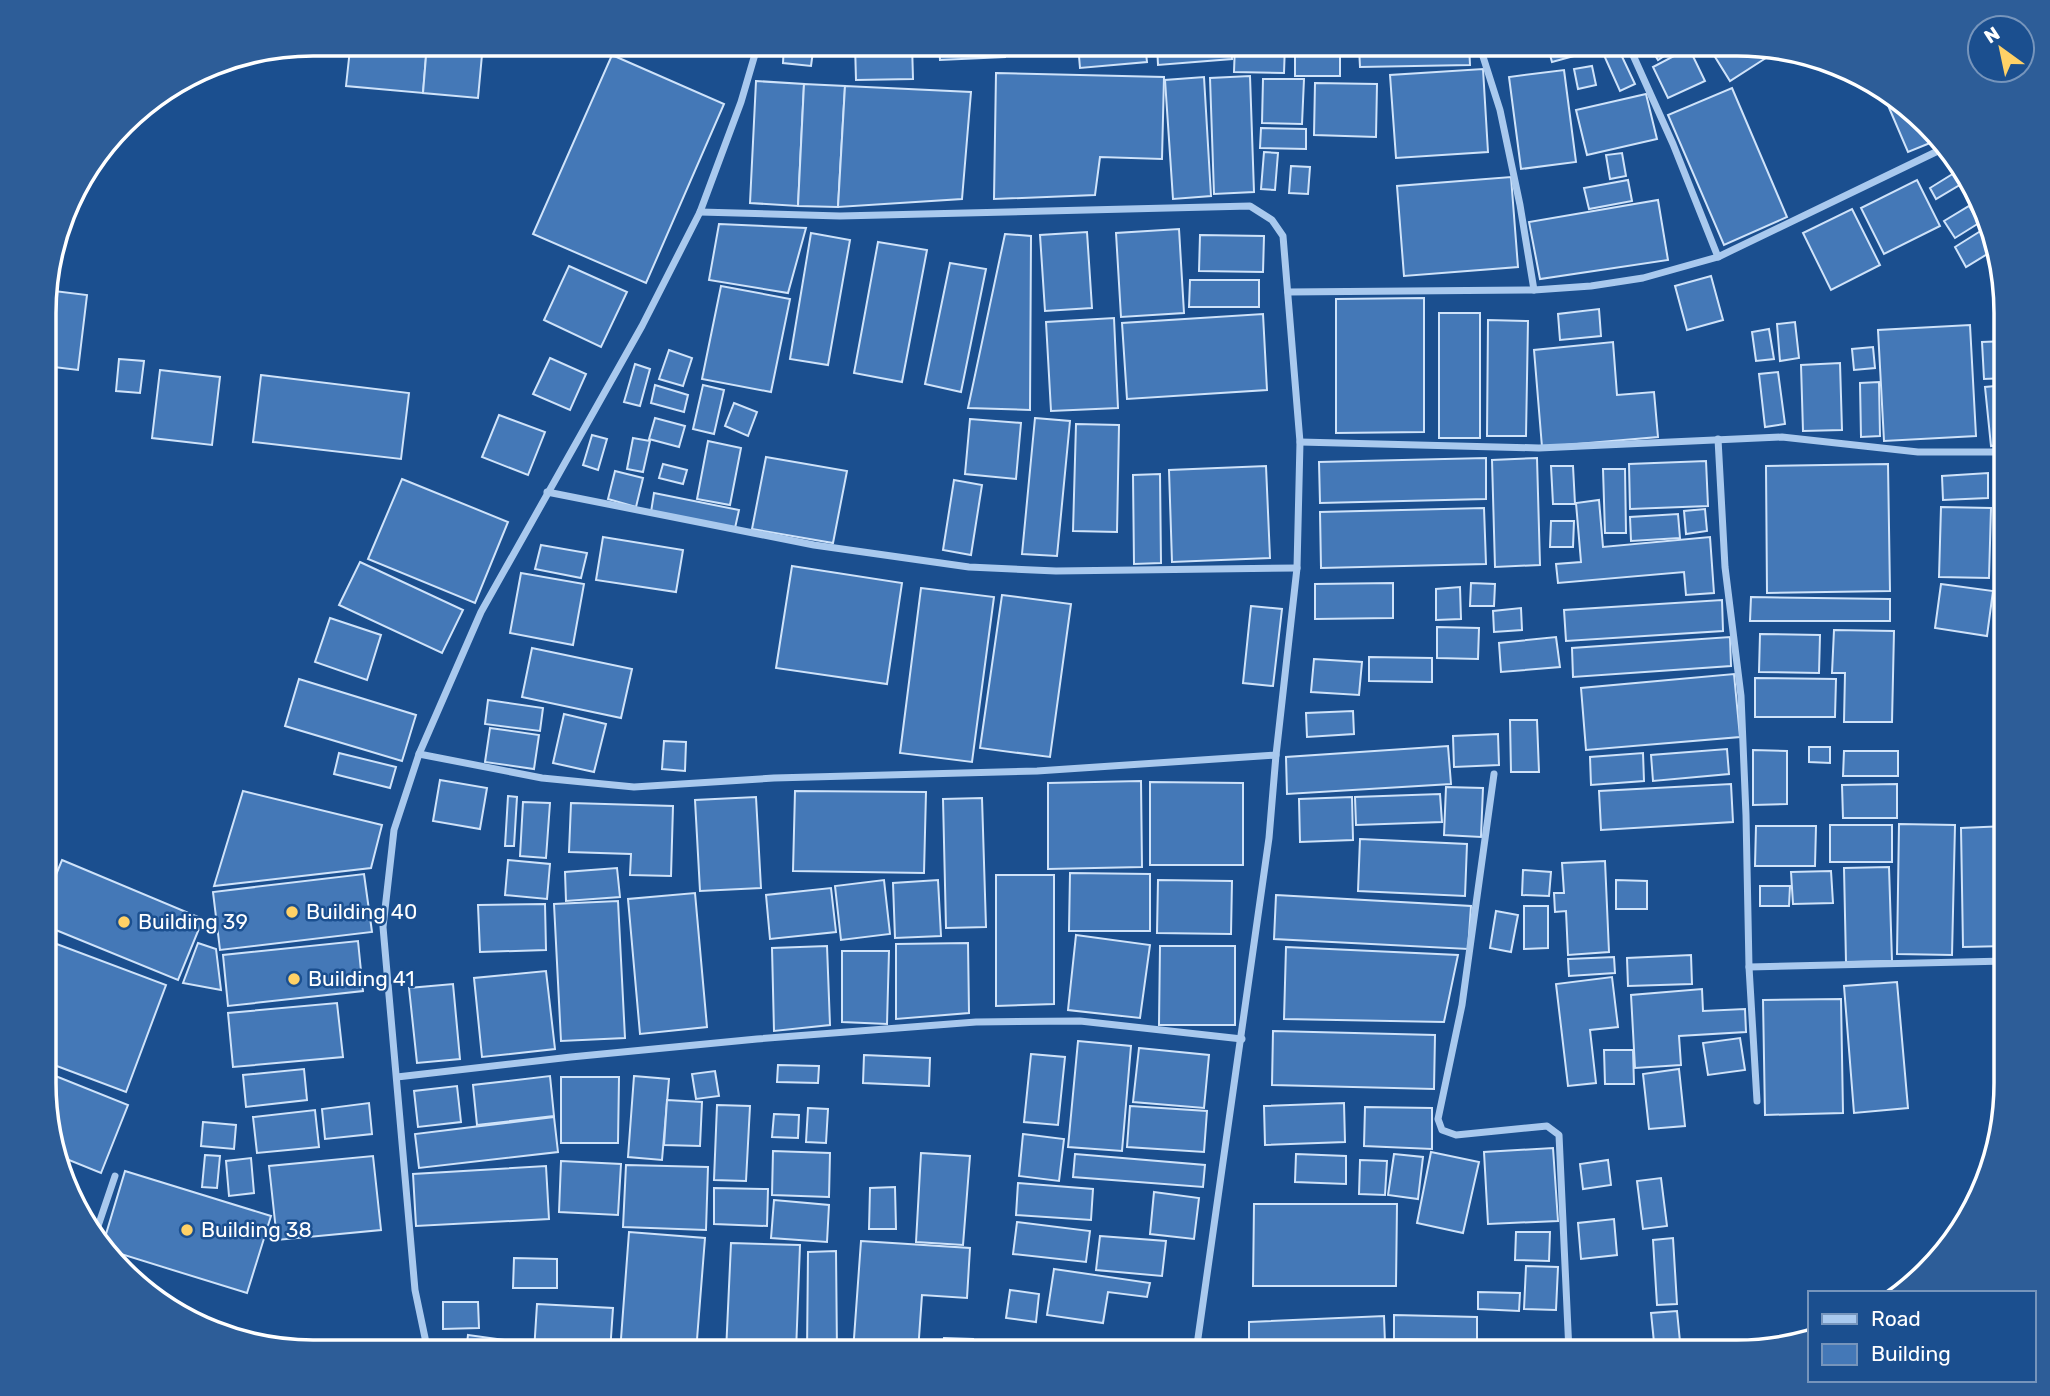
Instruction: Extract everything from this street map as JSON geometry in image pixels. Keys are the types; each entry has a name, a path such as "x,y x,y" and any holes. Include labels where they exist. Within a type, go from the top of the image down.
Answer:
{"street":[{"path":"425,1340 415,1290 383,927 394,830 419,754 481,612 642,326 700,212 741,102 754,56"},
{"path":"1483,56 1500,110 1534,290"},
{"path":"1633,56 1673,144 1718,257"},
{"path":"1288,292 1534,290 1591,286 1643,278 1718,257 1937,151"},
{"path":"700,212 840,216 1250,206 1272,220 1283,236 1300,442 1297,568 1269,838 1198,1340"},
{"path":"1300,442 1539,448 1782,436 1918,452 1994,452"},
{"path":"1718,439 1724,567 1741,696 1749,967 1757,1101"},
{"path":"547,492 814,545 969,567 1056,571 1297,568"},
{"path":"419,754 542,778 634,787 774,778 1037,771 1276,755"},
{"path":"1494,774 1462,1005 1438,1119 1442,1130 1456,1135 1547,1126 1559,1135 1568,1340"},
{"path":"1749,967 1994,961"},
{"path":"397,1077 704,1044 976,1022 1080,1021 1242,1039"},
{"path":"99,1225 115,1176"}],"building":[{"path":"349,56 426,56 423,93 346,86"},
{"path":"426,56 482,56 478,98 423,93"},
{"path":"612,56 724,104 646,283 533,234"},
{"path":"783,56 812,56 811,66 783,63"},
{"path":"855,56 912,56 913,79 856,80"},
{"path":"940,56 1005,56 1005,57 940,60"},
{"path":"1079,56 1146,56 1147,62 1080,68"},
{"path":"1158,56 1232,56 1232,59 1158,65"},
{"path":"1235,56 1285,56 1284,73 1234,72"},
{"path":"1295,56 1340,56 1340,76 1295,76"},
{"path":"1359,56 1470,56 1470,65 1360,67"},
{"path":"1550,56 1574,56 1552,62"},
{"path":"1604,56 1622,56 1635,84 1620,91"},
{"path":"1674,56 1693,56 1705,81 1668,98 1653,67"},
{"path":"1714,56 1766,58 1730,81"},
{"path":"1592,66 1596,85 1578,89 1574,69"},
{"path":"1483,69 1488,152 1396,158 1390,75"},
{"path":"1564,70 1576,162 1521,169 1509,77"},
{"path":"996,73 1164,77 1162,159 1100,157 1095,195 994,199"},
{"path":"1250,76 1254,192 1214,194 1210,78"},
{"path":"1204,77 1211,196 1173,199 1165,80"},
{"path":"1263,79 1304,79 1302,124 1262,123"},
{"path":"756,81 804,84 798,206 750,203"},
{"path":"1315,83 1377,84 1376,137 1314,135"},
{"path":"804,84 845,86 838,207 798,206"},
{"path":"845,86 971,92 962,199 838,207"},
{"path":"1732,88 1787,217 1724,245 1668,115"},
{"path":"1646,94 1657,139 1587,155 1576,110"},
{"path":"1888,104 1930,143 1908,152"},
{"path":"1261,128 1306,129 1306,149 1260,148"},
{"path":"1264,152 1278,153 1275,190 1261,189"},
{"path":"1622,153 1626,176 1610,179 1606,155"},
{"path":"1291,166 1310,167 1308,194 1289,193"},
{"path":"1953,174 1960,185 1936,199 1930,188"},
{"path":"1511,177 1518,267 1404,276 1397,186"},
{"path":"1628,180 1632,201 1589,209 1584,188"},
{"path":"1917,180 1940,226 1884,254 1861,208"},
{"path":"1658,200 1668,260 1540,279 1529,222"},
{"path":"1969,206 1978,224 1955,238 1944,221"},
{"path":"1852,209 1880,265 1831,290 1803,233"},
{"path":"719,224 806,228 788,293 709,280"},
{"path":"1179,229 1184,313 1121,317 1116,233"},
{"path":"1980,231 1987,254 1966,267 1955,247"},
{"path":"1087,232 1092,308 1045,311 1040,235"},
{"path":"811,233 850,240 828,365 790,359"},
{"path":"1005,234 1031,236 1030,410 968,408"},
{"path":"1200,235 1264,236 1263,272 1199,271"},
{"path":"878,242 927,250 902,382 854,373"},
{"path":"950,263 986,269 961,392 925,384"},
{"path":"569,266 627,292 601,347 544,320"},
{"path":"1711,276 1723,320 1687,330 1675,286"},
{"path":"1190,280 1259,280 1259,307 1189,307"},
{"path":"721,286 790,299 771,392 702,379"},
{"path":"57,291 87,295 78,370 56,367"},
{"path":"1424,298 1424,432 1336,433 1336,299"},
{"path":"1599,309 1601,336 1560,340 1558,314"},
{"path":"1439,313 1480,313 1480,438 1439,438"},
{"path":"1263,314 1267,390 1127,399 1122,323"},
{"path":"1114,318 1118,408 1051,411 1046,322"},
{"path":"1488,320 1528,321 1526,436 1487,436"},
{"path":"1795,322 1799,358 1780,361 1777,324"},
{"path":"1970,325 1976,436 1884,441 1878,330"},
{"path":"1769,329 1774,359 1756,361 1752,332"},
{"path":"1613,342 1617,395 1654,392 1658,437 1542,447 1534,350"},
{"path":"1982,342 1994,342 1994,379 1984,379"},
{"path":"1873,347 1875,368 1854,370 1852,349"},
{"path":"669,350 692,358 683,386 659,379"},
{"path":"550,358 586,374 570,410 533,394"},
{"path":"119,359 144,361 140,393 116,391"},
{"path":"1840,363 1842,430 1803,431 1801,365"},
{"path":"635,364 650,369 640,406 624,402"},
{"path":"160,370 220,377 212,445 152,438"},
{"path":"1778,372 1785,424 1765,427 1759,374"},
{"path":"261,375 409,393 401,459 253,442"},
{"path":"1879,382 1880,436 1861,437 1860,383"},
{"path":"655,385 688,395 684,412 651,403"},
{"path":"703,385 724,390 714,434 693,429"},
{"path":"1994,386 1994,446 1991,446 1985,387"},
{"path":"734,403 757,412 748,436 725,426"},
{"path":"499,415 545,432 528,475 482,457"},
{"path":"655,418 685,426 679,447 649,439"},
{"path":"1035,418 1070,421 1057,556 1022,554"},
{"path":"970,419 1021,423 1016,479 965,474"},
{"path":"1076,424 1119,425 1117,532 1073,531"},
{"path":"592,435 607,439 598,470 583,465"},
{"path":"633,438 650,441 643,472 627,469"},
{"path":"708,441 741,448 730,505 697,499"},
{"path":"766,457 847,471 833,543 752,529"},
{"path":"1486,458 1486,499 1320,503 1319,462"},
{"path":"1537,458 1540,565 1495,567 1492,460"},
{"path":"1706,461 1708,506 1630,509 1629,464"},
{"path":"663,464 687,470 683,484 659,478"},
{"path":"1888,464 1890,591 1767,593 1766,466"},
{"path":"1266,466 1270,558 1172,562 1169,470"},
{"path":"1551,466 1573,466 1575,504 1553,504"},
{"path":"1603,469 1625,469 1626,533 1605,533"},
{"path":"615,471 643,478 636,507 608,499"},
{"path":"1988,473 1988,498 1943,500 1942,476"},
{"path":"1160,474 1161,563 1134,564 1133,475"},
{"path":"402,479 508,522 475,603 368,559"},
{"path":"954,480 982,485 971,555 943,550"},
{"path":"654,493 739,510 735,528 651,512"},
{"path":"1599,500 1603,547 1710,537 1714,593 1686,595 1684,572 1558,583 1556,564 1581,562 1576,503"},
{"path":"1941,507 1991,508 1989,578 1939,577"},
{"path":"1484,508 1486,564 1321,568 1320,512"},
{"path":"1705,509 1707,531 1686,534 1684,511"},
{"path":"1678,514 1680,538 1631,541 1630,517"},
{"path":"1551,521 1574,521 1573,547 1550,547"},
{"path":"603,537 683,550 676,592 596,580"},
{"path":"541,545 587,553 581,578 535,569"},
{"path":"360,562 463,610 442,653 339,605"},
{"path":"792,566 902,583 887,684 776,668"},
{"path":"521,573 584,584 573,645 510,633"},
{"path":"1393,583 1393,618 1315,619 1315,584"},
{"path":"1471,583 1495,584 1494,606 1470,606"},
{"path":"1941,584 1993,591 1987,636 1935,628"},
{"path":"1460,587 1461,619 1436,620 1436,589"},
{"path":"921,588 994,597 972,762 900,753"},
{"path":"1002,595 1071,604 1050,757 980,748"},
{"path":"1751,597 1890,599 1890,621 1750,621"},
{"path":"1722,600 1723,631 1566,641 1564,610"},
{"path":"1251,606 1282,609 1273,686 1243,683"},
{"path":"1521,608 1522,630 1494,632 1493,611"},
{"path":"330,618 381,635 367,680 315,662"},
{"path":"1437,627 1479,628 1478,659 1437,658"},
{"path":"1834,630 1894,631 1892,722 1844,722 1845,673 1832,673"},
{"path":"1760,634 1820,635 1819,673 1759,672"},
{"path":"1556,637 1560,667 1501,672 1499,643"},
{"path":"1730,637 1731,666 1573,677 1572,648"},
{"path":"532,648 632,669 621,718 522,697"},
{"path":"1369,657 1432,658 1432,682 1369,681"},
{"path":"1314,659 1362,662 1359,695 1311,692"},
{"path":"1734,674 1740,737 1586,750 1581,688"},
{"path":"1755,678 1836,679 1835,717 1755,717"},
{"path":"299,679 416,715 402,761 285,726"},
{"path":"488,700 543,708 540,731 485,724"},
{"path":"1353,711 1354,734 1307,737 1306,713"},
{"path":"564,714 606,724 594,772 553,763"},
{"path":"1510,720 1537,720 1539,772 1511,772"},
{"path":"490,728 539,735 534,769 485,762"},
{"path":"1498,734 1499,765 1454,767 1453,736"},
{"path":"664,741 686,742 685,771 662,769"},
{"path":"1448,746 1451,784 1287,794 1286,757"},
{"path":"1809,747 1830,747 1830,763 1809,762"},
{"path":"1727,749 1729,774 1653,781 1651,755"},
{"path":"1753,750 1787,751 1787,804 1753,805"},
{"path":"1844,751 1898,751 1898,776 1843,776"},
{"path":"339,753 396,767 390,788 334,774"},
{"path":"1643,753 1644,781 1591,785 1590,757"},
{"path":"440,780 487,788 480,829 433,821"},
{"path":"1141,781 1142,867 1048,869 1048,783"},
{"path":"1150,782 1243,783 1243,865 1150,865"},
{"path":"1731,784 1733,822 1601,830 1599,791"},
{"path":"1897,784 1897,818 1843,818 1842,785"},
{"path":"1446,787 1483,788 1481,837 1444,835"},
{"path":"243,791 382,825 371,868 214,886"},
{"path":"795,791 926,792 924,873 793,871"},
{"path":"1440,794 1442,822 1356,825 1355,797"},
{"path":"508,796 517,797 514,846 505,846"},
{"path":"756,797 761,888 700,891 695,800"},
{"path":"1352,797 1353,840 1300,842 1299,799"},
{"path":"982,798 986,927 946,928 943,799"},
{"path":"523,802 550,803 546,858 520,856"},
{"path":"571,803 673,806 671,876 630,875 631,854 569,852"},
{"path":"1899,824 1955,825 1952,955 1897,954"},
{"path":"1830,825 1892,825 1892,862 1830,862"},
{"path":"1756,826 1816,826 1815,866 1755,866"},
{"path":"1994,827 1994,946 1963,947 1961,828"},
{"path":"1360,839 1467,844 1465,896 1358,891"},
{"name":"Building 39","path":"62,860 203,919 178,980 56,930 56,875"},
{"path":"508,860 550,864 547,899 505,895"},
{"path":"1605,861 1609,952 1568,955 1566,911 1555,912 1554,893 1564,893 1562,863"},
{"path":"1889,867 1892,961 1846,962 1844,868"},
{"path":"617,868 620,897 566,901 565,872"},
{"path":"1523,870 1551,872 1549,896 1522,895"},
{"path":"1831,871 1833,903 1793,904 1791,872"},
{"path":"1070,873 1150,874 1150,931 1069,931"},
{"name":"Building 40","path":"364,874 372,932 220,950 213,892"},
{"path":"996,875 1054,875 1054,1004 996,1006"},
{"path":"884,880 890,934 841,940 835,886"},
{"path":"938,880 941,936 895,938 893,883"},
{"path":"1158,880 1232,881 1231,934 1157,933"},
{"path":"1616,880 1647,881 1647,909 1616,909"},
{"path":"1760,886 1790,886 1789,906 1760,906"},
{"path":"831,888 836,932 770,939 766,895"},
{"path":"695,893 707,1027 640,1034 628,899"},
{"path":"1276,895 1471,906 1468,949 1274,939"},
{"path":"618,901 625,1038 561,1041 554,904"},
{"path":"545,904 546,950 480,952 478,905"},
{"path":"1524,906 1548,906 1548,948 1524,949"},
{"path":"1496,911 1518,915 1511,952 1490,948"},
{"path":"1076,935 1150,945 1140,1018 1068,1010"},
{"name":"Building 41","path":"358,941 363,991 228,1006 223,955"},
{"path":"198,943 216,949 221,990 183,983"},
{"path":"968,943 969,1013 896,1019 896,944"},
{"path":"56,944 166,985 126,1092 56,1066"},
{"path":"827,946 830,1025 774,1031 772,948"},
{"path":"1160,946 1235,946 1235,1025 1159,1025"},
{"path":"1286,947 1458,955 1444,1022 1284,1019"},
{"path":"842,951 889,951 887,1024 842,1022"},
{"path":"1691,955 1692,984 1628,986 1627,958"},
{"path":"1614,957 1615,973 1569,976 1568,959"},
{"path":"546,971 555,1049 482,1057 474,978"},
{"path":"1612,977 1618,1027 1590,1030 1596,1083 1568,1086 1556,984"},
{"path":"1897,982 1908,1108 1854,1113 1844,986"},
{"path":"453,984 460,1059 417,1063 409,988"},
{"path":"1702,989 1703,1011 1745,1009 1746,1032 1679,1036 1681,1065 1635,1068 1631,995"},
{"path":"1841,999 1843,1113 1765,1115 1763,1000"},
{"path":"337,1003 343,1057 233,1067 228,1013"},
{"path":"1273,1031 1435,1035 1434,1089 1272,1085"},
{"path":"1740,1038 1745,1070 1708,1075 1703,1043"},
{"path":"1078,1041 1131,1046 1122,1151 1068,1147"},
{"path":"1139,1048 1209,1055 1204,1108 1133,1102"},
{"path":"1604,1050 1633,1050 1634,1084 1605,1084"},
{"path":"1031,1054 1065,1057 1058,1125 1024,1122"},
{"path":"864,1055 930,1058 929,1086 863,1083"},
{"path":"778,1065 819,1066 818,1083 777,1082"},
{"path":"304,1069 307,1100 246,1107 243,1075"},
{"path":"1679,1069 1685,1126 1649,1129 1643,1074"},
{"path":"715,1071 719,1096 696,1099 692,1074"},
{"path":"56,1076 128,1105 101,1173 68,1160 58,1117"},
{"path":"550,1076 554,1116 477,1125 473,1085"},
{"path":"634,1076 669,1079 662,1160 628,1157"},
{"path":"561,1077 619,1077 618,1143 561,1143"},
{"path":"457,1086 461,1122 418,1127 414,1091"},
{"path":"667,1100 702,1102 700,1146 664,1145"},
{"path":"369,1103 372,1134 325,1139 322,1109"},
{"path":"1344,1103 1345,1142 1265,1145 1264,1106"},
{"path":"717,1105 750,1106 746,1181 714,1180"},
{"path":"1130,1106 1207,1111 1204,1152 1127,1147"},
{"path":"1365,1107 1432,1108 1432,1149 1364,1146"},
{"path":"808,1108 828,1109 826,1143 806,1142"},
{"path":"315,1110 319,1147 257,1153 253,1117"},
{"path":"774,1114 799,1115 798,1138 772,1137"},
{"path":"554,1117 558,1152 419,1168 415,1134"},
{"path":"203,1122 236,1125 234,1149 201,1146"},
{"path":"1023,1134 1064,1139 1059,1181 1019,1176"},
{"path":"1553,1148 1558,1221 1488,1224 1484,1152"},
{"path":"773,1151 830,1153 829,1197 772,1195"},
{"path":"1431,1152 1479,1162 1463,1233 1417,1223"},
{"path":"921,1153 970,1156 963,1245 916,1242"},
{"path":"1075,1154 1205,1165 1203,1187 1073,1177"},
{"path":"1296,1154 1346,1156 1346,1184 1295,1182"},
{"path":"1394,1154 1423,1157 1418,1199 1388,1195"},
{"path":"205,1155 220,1156 217,1188 202,1187"},
{"path":"373,1156 381,1230 277,1240 269,1166"},
{"path":"251,1158 254,1193 229,1196 226,1161"},
{"path":"1360,1160 1387,1161 1385,1195 1359,1194"},
{"path":"1608,1160 1611,1185 1583,1189 1580,1164"},
{"path":"561,1161 621,1164 618,1215 559,1212"},
{"path":"626,1165 708,1167 706,1230 623,1227"},
{"path":"546,1166 549,1219 416,1226 413,1174"},
{"name":"Building 38","path":"125,1171 271,1216 247,1293 121,1254 106,1235"},
{"path":"1661,1178 1667,1226 1643,1229 1637,1181"},
{"path":"1018,1183 1093,1189 1091,1220 1016,1215"},
{"path":"895,1187 896,1229 869,1229 870,1188"},
{"path":"714,1188 768,1189 767,1226 714,1224"},
{"path":"1154,1192 1199,1198 1194,1239 1150,1234"},
{"path":"774,1200 829,1205 827,1242 771,1238"},
{"path":"1254,1204 1397,1204 1396,1286 1253,1286"},
{"path":"1614,1219 1617,1255 1581,1259 1578,1223"},
{"path":"1017,1222 1090,1231 1086,1262 1013,1254"},
{"path":"629,1232 705,1238 697,1340 621,1340"},
{"path":"1516,1232 1550,1232 1549,1261 1515,1260"},
{"path":"1100,1236 1166,1241 1162,1276 1096,1270"},
{"path":"1673,1238 1677,1304 1657,1305 1653,1240"},
{"path":"861,1241 970,1248 967,1298 922,1295 919,1340 854,1340"},
{"path":"731,1243 800,1245 796,1340 727,1340"},
{"path":"836,1251 837,1340 807,1340 808,1252"},
{"path":"514,1258 557,1259 557,1288 513,1288"},
{"path":"1526,1266 1558,1267 1556,1310 1524,1309"},
{"path":"1054,1269 1150,1283 1147,1297 1108,1292 1103,1323 1047,1315"},
{"path":"1010,1290 1039,1294 1036,1322 1006,1318"},
{"path":"1478,1292 1520,1293 1519,1311 1478,1309"},
{"path":"443,1302 478,1302 479,1328 443,1329"},
{"path":"537,1304 613,1308 611,1340 535,1340"},
{"path":"1677,1311 1680,1340 1654,1340 1651,1313"},
{"path":"1394,1315 1477,1317 1477,1340 1394,1339"},
{"path":"1384,1316 1385,1340 1249,1340 1249,1322"},
{"path":"468,1335 505,1340 467,1340"},
{"path":"944,1338 973,1339 973,1340"}],"place":[{"name":"Building 40","path":"292,912"},
{"name":"Building 39","path":"124,922"},
{"name":"Building 41","path":"294,979"},
{"name":"Building 38","path":"187,1230"}]}
